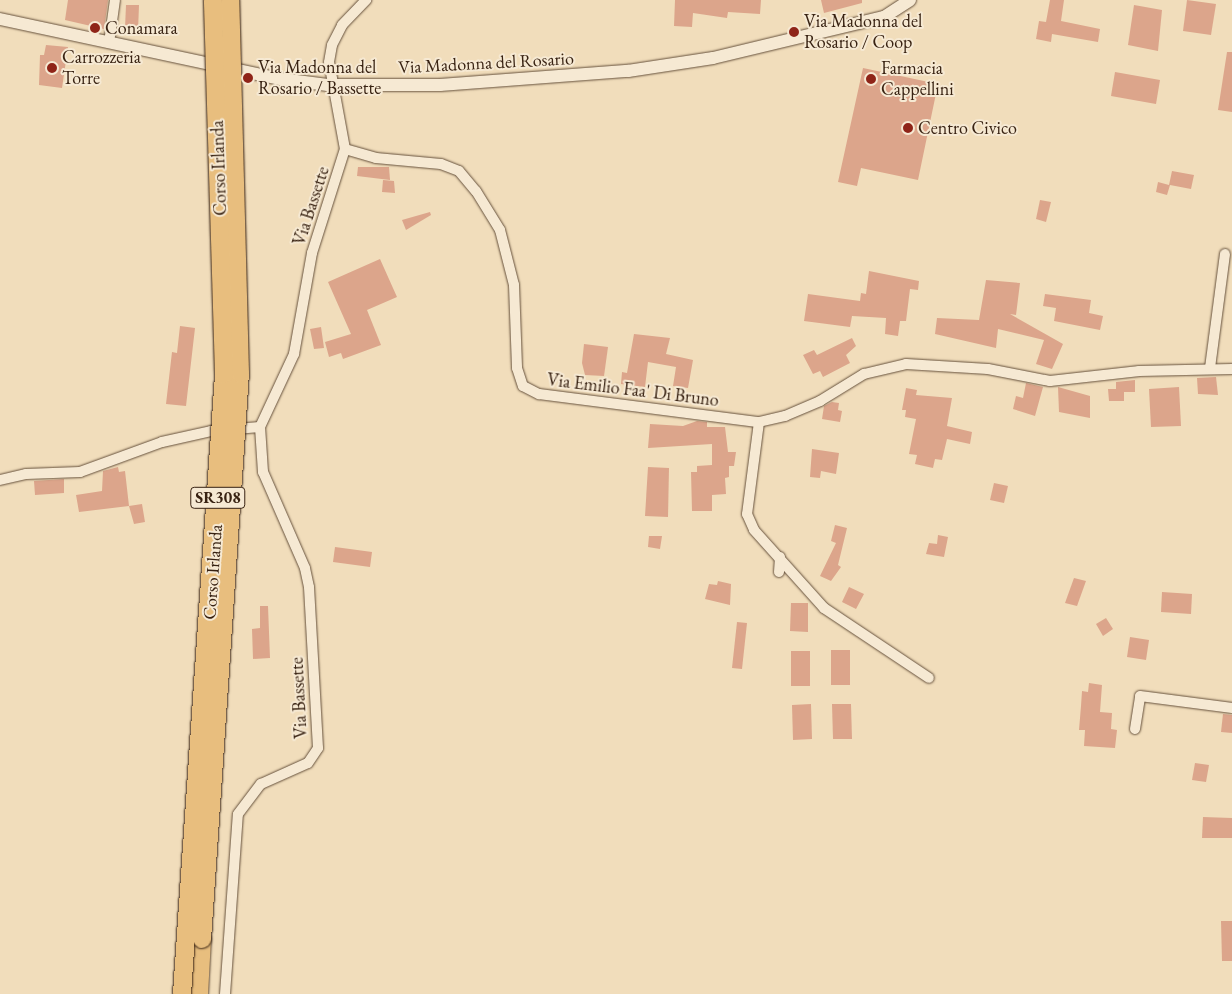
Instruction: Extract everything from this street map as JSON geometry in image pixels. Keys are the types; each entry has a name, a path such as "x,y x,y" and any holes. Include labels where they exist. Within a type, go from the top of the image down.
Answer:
{"highway":[{"name":"Corso Irlanda","path":"180,994 183,974 224,374 213,0"},
{"name":"Corso Irlanda","path":"198,994 240,373 230,0"},
{"path":"202,939 204,994"}],"street":[{"path":"109,43 114,0"},
{"name":"Via Bassette","path":"225,994 238,814 261,784 308,762 318,748 309,587 305,568 263,472 260,427 294,354 312,253 345,149 335,85 329,62 332,45 348,18 366,0"},
{"name":"Via Madonna del Rosario","path":"0,19 263,76 335,85 502,82 628,71 749,51 838,31 884,17 910,0"},
{"name":"Via Emilio Faa' Di Bruno","path":"345,149 376,158 441,164 459,171 476,191 500,230 514,285 517,368 523,386 538,394 758,422 785,416 820,401 864,374 906,364 988,370 1050,381 1210,368 1232,369"},
{"path":"1210,368 1225,254"},
{"path":"758,422 747,514 754,530 824,608 929,678"},
{"path":"0,480 26,474 80,472 162,442 211,431 260,427"},
{"path":"779,572 780,557"},
{"path":"1135,729 1140,696 1232,708"}],"building":[{"path":"68,0 108,0 104,29 65,20"},
{"path":"675,0 761,0 760,14 728,12 727,18 693,13 692,27 674,26"},
{"path":"821,0 862,0 862,3 824,13"},
{"path":"1050,0 1064,0 1061,21 1100,29 1098,42 1052,34 1051,42 1036,39 1039,21 1046,22"},
{"path":"1187,0 1216,4 1211,35 1183,31"},
{"path":"126,5 139,5 138,31 125,28"},
{"path":"1134,5 1162,10 1158,51 1128,45"},
{"name":"Carrozzeria Torre","path":"46,45 68,47 62,88 39,85 40,55 44,55"},
{"path":"1227,52 1232,52 1232,112 1218,110"},
{"path":"863,68 938,84 918,180 861,168 857,186 838,182"},
{"path":"1115,72 1160,80 1156,104 1111,96"},
{"path":"358,167 389,167 390,180 357,176"},
{"path":"1172,171 1194,175 1191,189 1170,185 1167,195 1156,192 1158,182 1169,185"},
{"path":"383,180 394,181 395,193 382,192"},
{"path":"1040,200 1051,202 1046,222 1036,219"},
{"path":"430,212 431,215 406,230 402,220"},
{"path":"380,259 397,297 367,310 381,345 343,359 341,353 329,357 325,342 351,334 328,282"},
{"path":"869,271 919,281 918,290 910,289 906,321 900,321 898,336 885,334 886,318 852,316 850,327 804,321 808,294 860,301 861,293 866,294"},
{"path":"986,280 1020,283 1016,315 1010,314 1063,344 1052,369 1036,364 1044,340 998,329 996,348 935,334 937,318 979,320"},
{"path":"1045,294 1091,300 1089,313 1103,316 1100,330 1054,321 1056,308 1043,306"},
{"path":"180,326 195,328 186,406 166,404 172,352 177,353"},
{"path":"321,327 324,348 314,349 310,329"},
{"path":"634,334 670,338 666,354 693,360 688,388 673,386 676,367 648,362 645,387 621,384 622,372 627,373"},
{"path":"852,338 856,346 846,355 850,363 823,377 820,371 813,374 803,355 814,350 817,355"},
{"path":"584,344 608,347 604,376 585,375 582,363"},
{"path":"1216,377 1218,395 1198,394 1197,378"},
{"path":"1135,380 1135,392 1124,392 1124,401 1109,401 1108,389 1116,389 1116,382"},
{"path":"1026,383 1043,387 1035,416 1013,409 1016,396 1023,398"},
{"path":"1058,387 1090,396 1090,418 1059,412"},
{"path":"1179,387 1181,426 1151,427 1149,389"},
{"path":"906,388 917,390 916,395 952,398 947,426 972,432 970,444 947,439 942,460 935,459 933,468 915,464 917,455 909,454 916,419 905,417 906,410 902,410"},
{"path":"832,402 839,403 838,410 842,411 840,422 822,419 824,406"},
{"path":"697,421 707,422 707,427 725,427 728,452 736,452 734,466 729,466 729,477 725,478 726,494 712,495 712,511 692,511 691,472 697,472 697,466 712,465 712,444 648,448 650,424 683,426"},
{"path":"812,449 839,453 836,474 821,471 820,478 810,477"},
{"path":"118,467 119,472 125,471 129,506 79,512 76,495 102,491 103,471"},
{"path":"648,467 669,468 668,517 645,516"},
{"path":"64,479 64,493 35,495 34,481"},
{"path":"994,483 1008,486 1004,503 990,500"},
{"path":"142,504 145,522 134,524 129,506"},
{"path":"835,525 847,528 838,565 841,567 831,581 820,576 836,543 831,541"},
{"path":"938,535 948,537 944,557 926,554 929,543 937,544"},
{"path":"649,536 662,536 660,549 648,547"},
{"path":"335,547 372,552 370,567 333,562"},
{"path":"1074,578 1086,581 1077,606 1065,603"},
{"path":"718,581 731,584 730,605 705,599 709,584 717,585"},
{"path":"849,587 864,594 856,609 842,602"},
{"path":"1162,592 1192,594 1191,614 1161,612"},
{"path":"791,603 808,603 808,632 790,631"},
{"path":"260,606 268,606 270,658 253,659 252,629 260,628"},
{"path":"1106,618 1113,629 1103,636 1096,624"},
{"path":"737,622 747,623 742,669 732,668"},
{"path":"1130,637 1149,640 1146,660 1127,657"},
{"path":"831,650 850,650 850,685 831,685"},
{"path":"791,651 810,651 810,686 791,686"},
{"path":"1089,683 1102,685 1100,712 1112,713 1111,729 1117,730 1115,748 1084,746 1085,730 1079,730 1082,691 1088,692"},
{"path":"811,704 812,739 793,740 792,705"},
{"path":"832,704 851,704 852,739 833,739"},
{"path":"1223,714 1232,715 1232,733 1221,732"},
{"path":"1195,763 1209,765 1206,782 1192,780"},
{"path":"1203,817 1232,818 1232,838 1202,838"},
{"path":"1221,921 1232,921 1232,961 1222,961"}],"place":[{"name":"Conamara","path":"95,28"},
{"name":"Via Madonna del Rosario / Coop","path":"794,32"},
{"name":"Carrozzeria Torre","path":"52,68"},
{"name":"Via Madonna del Rosario / Bassette","path":"248,78"},
{"name":"Farmacia Cappellini","path":"871,79"},
{"name":"Centro Civico","path":"908,128"}]}
